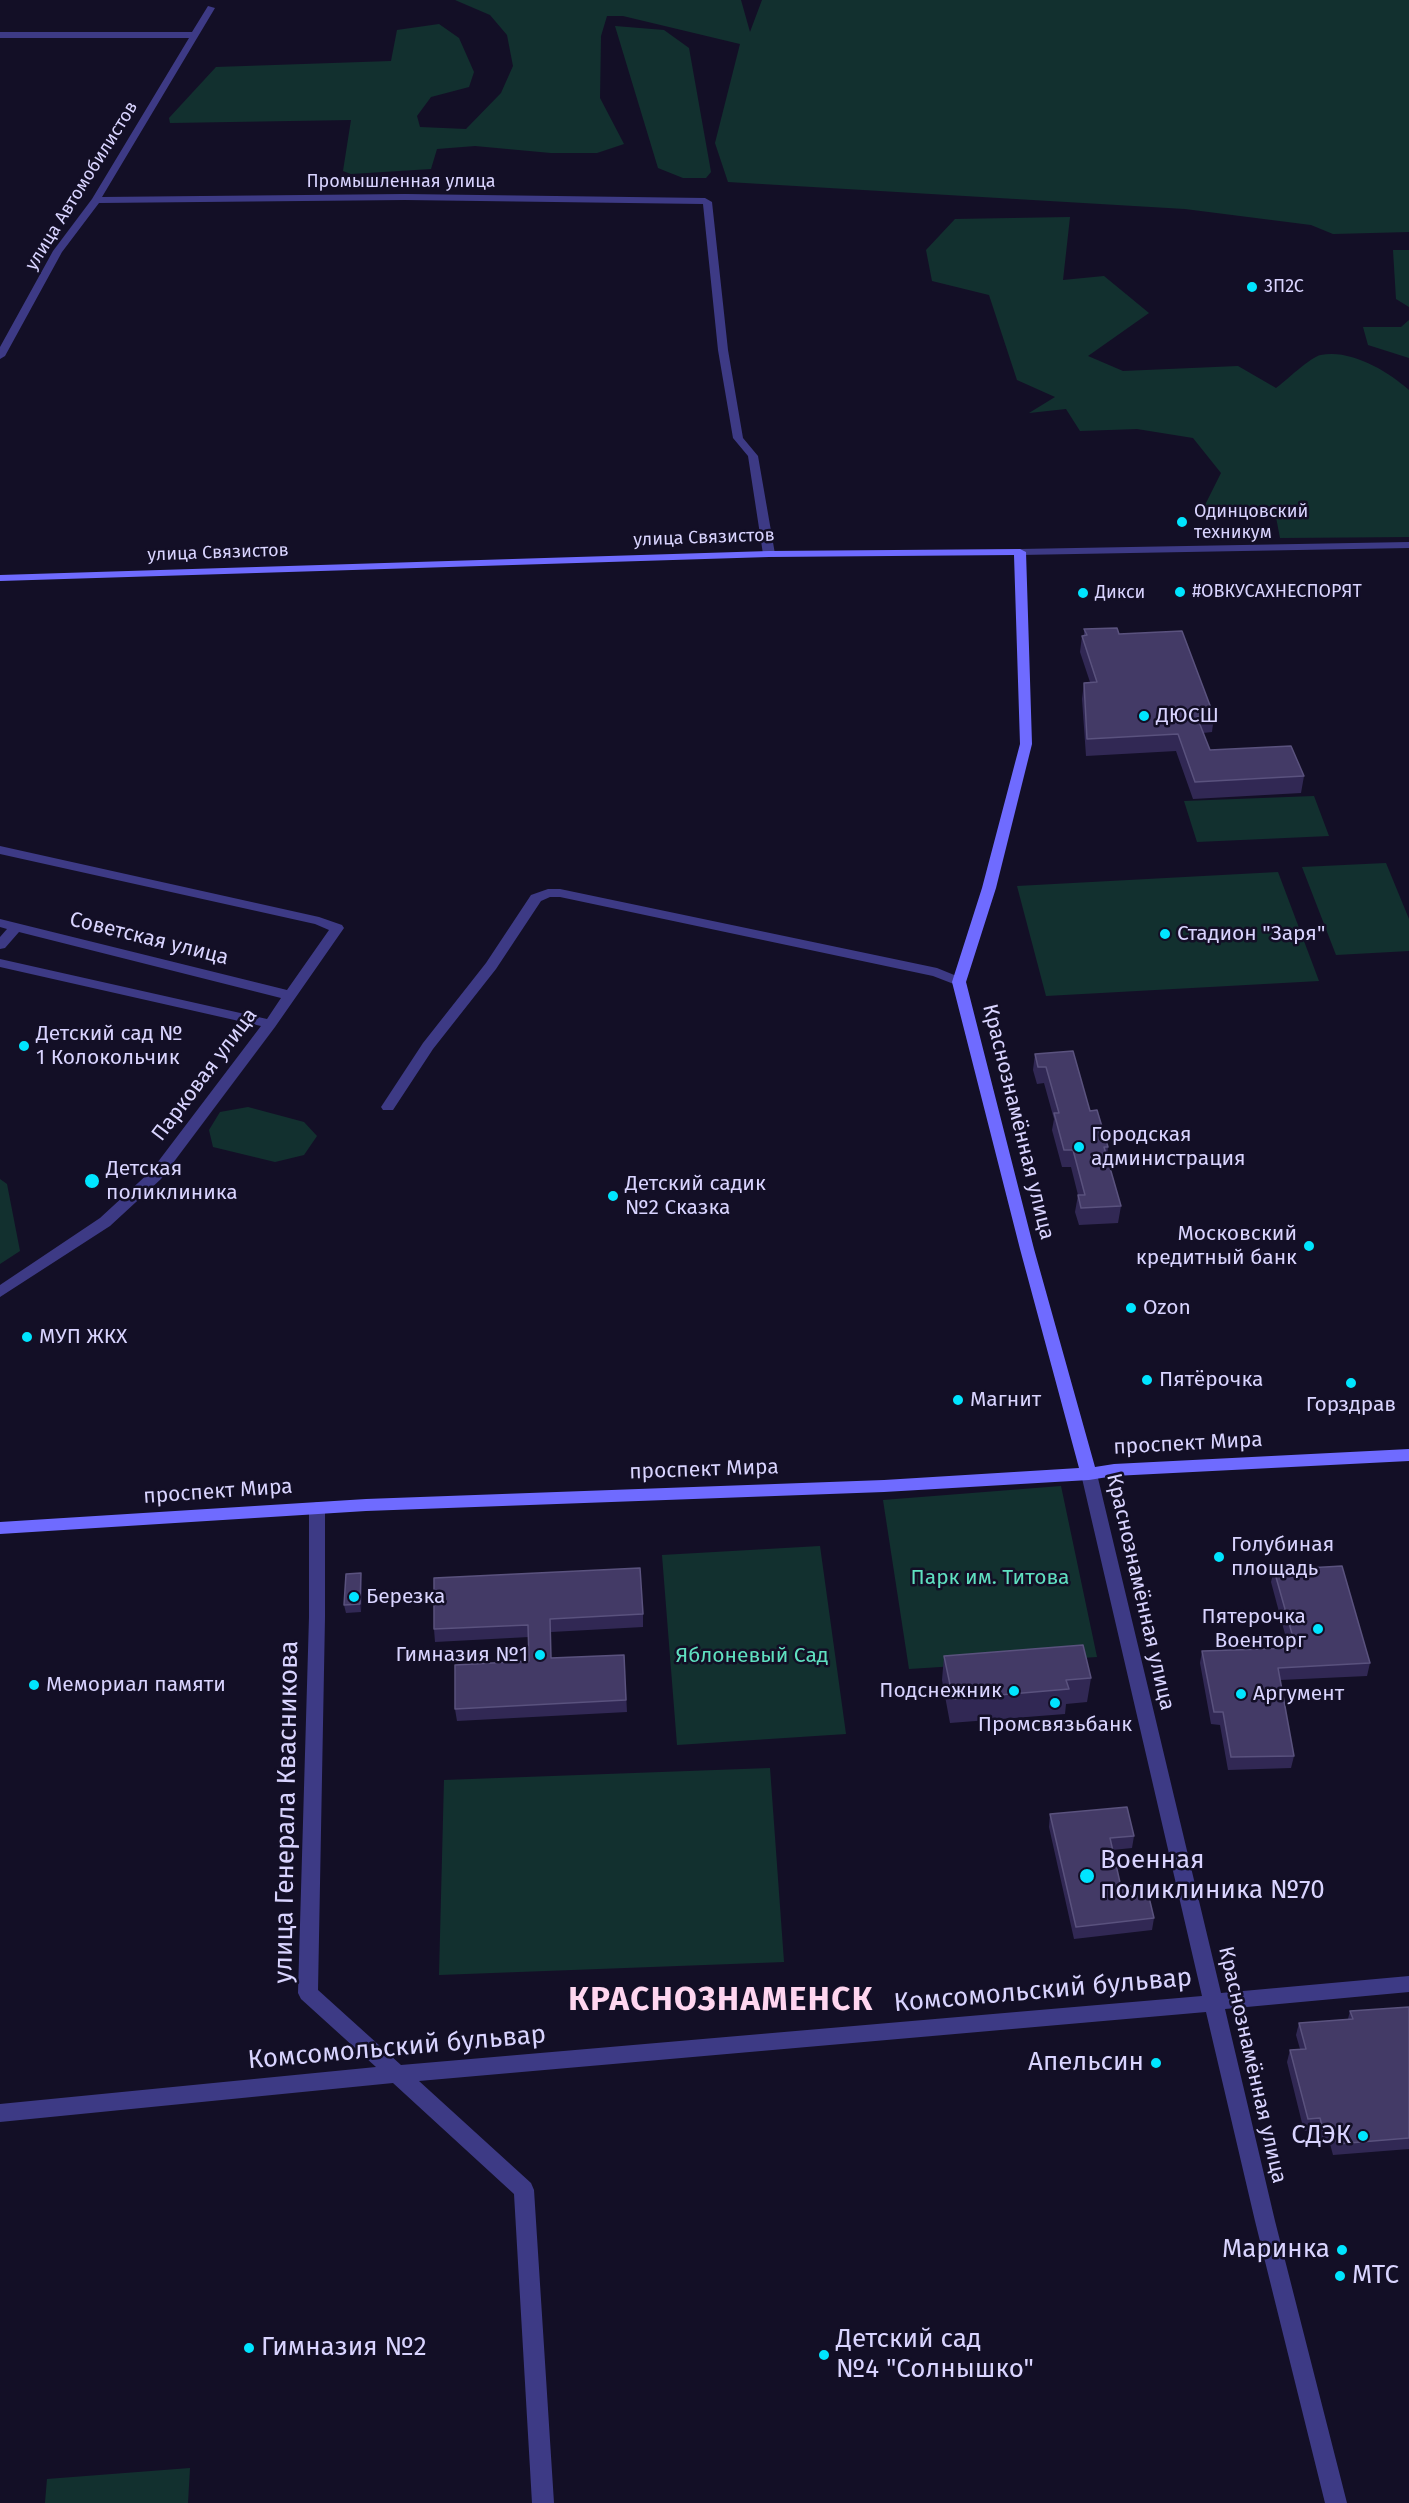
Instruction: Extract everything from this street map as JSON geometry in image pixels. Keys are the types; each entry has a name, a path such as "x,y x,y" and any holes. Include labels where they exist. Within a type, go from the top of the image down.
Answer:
{"street":[{"name":"улица Автомобилистов","path":"0,356 58,251 96,200 211,8"},
{"path":"0,35 194,35"},
{"name":"Промышленная улица","path":"96,200 405,197 705,201 709,204 723,350 738,438 753,456 769,554"},
{"name":"улица Связистов","path":"0,578 769,554 1409,545"},
{"name":"Краснознамённая улица","path":"1020,552 1026,744 989,888 959,982 1030,1261 1089,1474 1265,2221 1336,2503"},
{"name":"Парковая улица","path":"0,850 319,921 337,928 288,995 270,1024 156,1175 105,1221 0,1292"},
{"path":"388,1107 428,1046 491,966 536,898 548,893 560,893 937,972 959,982"},
{"name":"Советская улица","path":"0,923 288,995"},
{"path":"0,945 16,927"},
{"path":"0,963 270,1024"},
{"name":"проспект Мира","path":"0,1528 317,1508 884,1486 1089,1474 1114,1470 1409,1455"},
{"name":"улица Генерала Квасникова","path":"317,1508 308,1993 524,2190 543,2503"},
{"name":"Комсомольский бульвар","path":"0,2113 398,2074 1215,2004 1242,1998 1409,1984"}],"green space":[{"path":"455,0 741,0 750,32 762,0 1409,0 1409,232 1333,234 1311,225 1185,209 728,182 715,143 740,44 623,16 607,16 601,36 600,98 624,144 597,153 551,153 475,146 437,149 431,169 351,174 343,171 351,120 170,123 169,118 216,67 391,61 397,30 439,24 459,38 474,72 469,87 431,97 417,116 420,127 466,129 501,93 513,66 507,35 490,15"},
{"path":"615,26 664,30 689,48 711,172 706,178 683,178 658,168"},
{"path":"1070,217 1063,280 1104,276 1149,313 1088,356 1123,371 1238,366 1276,388 1316,357 1332,354 1344,355 1380,369 1409,390 1409,537 1280,538 1276,517 1202,511 1221,473 1193,438 1137,429 1080,431 1066,409 1029,413 1055,397 1017,380 989,295 932,281 926,250 955,219"},
{"path":"1393,250 1409,250 1409,307 1396,299"},
{"path":"1409,320 1409,358 1368,345 1363,327 1401,327"},
{"path":"1314,796 1329,836 1197,842 1184,801"},
{"path":"1386,863 1409,919 1409,951 1336,955 1302,867"},
{"name":"Стадион \"Заря\"","path":"1278,872 1319,981 1046,996 1017,886"},
{"path":"248,1107 304,1122 317,1136 304,1155 275,1162 213,1147 209,1130 220,1112"},
{"path":"0,1179 7,1184 20,1251 0,1264"},
{"name":"Парк им. Титова","path":"1061,1486 1097,1657 909,1669 883,1500"},
{"name":"Яблоневый Сад","path":"820,1546 846,1734 677,1745 662,1555"},
{"path":"770,1768 784,1962 439,1975 444,1780"},
{"path":"190,2468 188,2503 45,2503 47,2479"}],"building":[{"name":"ДЮСШ","path":"1117,628 1119,634 1182,631 1214,716 1197,717 1210,750 1291,746 1304,776 1195,782 1178,734 1087,739 1084,683 1097,682 1082,636 1087,635 1084,629"},
{"name":"Городская администрация","path":"1073,1051 1090,1111 1097,1110 1108,1147 1104,1147 1121,1206 1081,1208 1078,1195 1085,1195 1073,1150 1064,1150 1054,1113 1059,1113 1046,1067 1038,1067 1035,1054"},
{"path":"1342,1566 1370,1663 1278,1668 1294,1756 1231,1757 1223,1712 1214,1712 1202,1651 1296,1648 1274,1570"},
{"name":"Гимназия №1","path":"640,1568 643,1614 550,1619 551,1658 624,1655 626,1700 455,1709 455,1665 529,1661 528,1625 434,1629 434,1578"},
{"name":"Березка","path":"361,1573 360,1604 344,1605 346,1574"},
{"path":"1083,1645 1091,1678 1066,1680 1069,1689 953,1699 944,1656"},
{"name":"Военная поликлиника №70","path":"1127,1807 1134,1836 1110,1838 1121,1887 1146,1885 1154,1918 1076,1927 1050,1814"},
{"path":"1409,2007 1409,2138 1337,2144 1333,2129 1323,2130 1320,2118 1308,2119 1290,2050 1306,2049 1299,2023 1353,2019 1350,2011"}],"place":[{"name":"3П2С","path":"1252,287"},
{"name":"Одинцовский техникум","path":"1182,522"},
{"name":"#ОВКУСАХНЕСПОРЯТ","path":"1180,592"},
{"name":"Дикси","path":"1083,593"},
{"name":"ДЮСШ","path":"1144,716"},
{"name":"Стадион \"Заря\"","path":"1165,934"},
{"name":"Детский сад № 1 Колокольчик","path":"24,1046"},
{"name":"Городская администрация","path":"1079,1147"},
{"name":"Детская поликлиника","path":"92,1181"},
{"name":"Детский садик №2 Сказка","path":"613,1196"},
{"name":"Московский кредитный банк","path":"1309,1246"},
{"name":"Ozon","path":"1131,1308"},
{"name":"МУП ЖКХ","path":"27,1337"},
{"name":"Пятёрочка","path":"1147,1380"},
{"name":"Горздрав","path":"1351,1383"},
{"name":"Магнит","path":"958,1400"},
{"name":"Голубиная площадь","path":"1219,1557"},
{"name":"Березка","path":"354,1597"},
{"name":"Пятерочка Военторг","path":"1318,1629"},
{"name":"Гимназия №1","path":"540,1655"},
{"name":"Мемориал памяти","path":"34,1685"},
{"name":"Подснежник","path":"1014,1691"},
{"name":"Аргумент","path":"1241,1694"},
{"name":"Промсвязьбанк","path":"1055,1703"},
{"name":"Военная поликлиника №70","path":"1087,1876"},
{"name":"Апельсин","path":"1156,2063"},
{"name":"СДЭК","path":"1363,2136"},
{"name":"Маринка","path":"1342,2250"},
{"name":"МТС","path":"1340,2276"},
{"name":"Гимназия №2","path":"249,2348"},
{"name":"Детский сад №4 \"Солнышко\"","path":"824,2355"}],"district":[{"name":"КРАСНОЗНАМЕНСК","path":"721,2001"}]}
